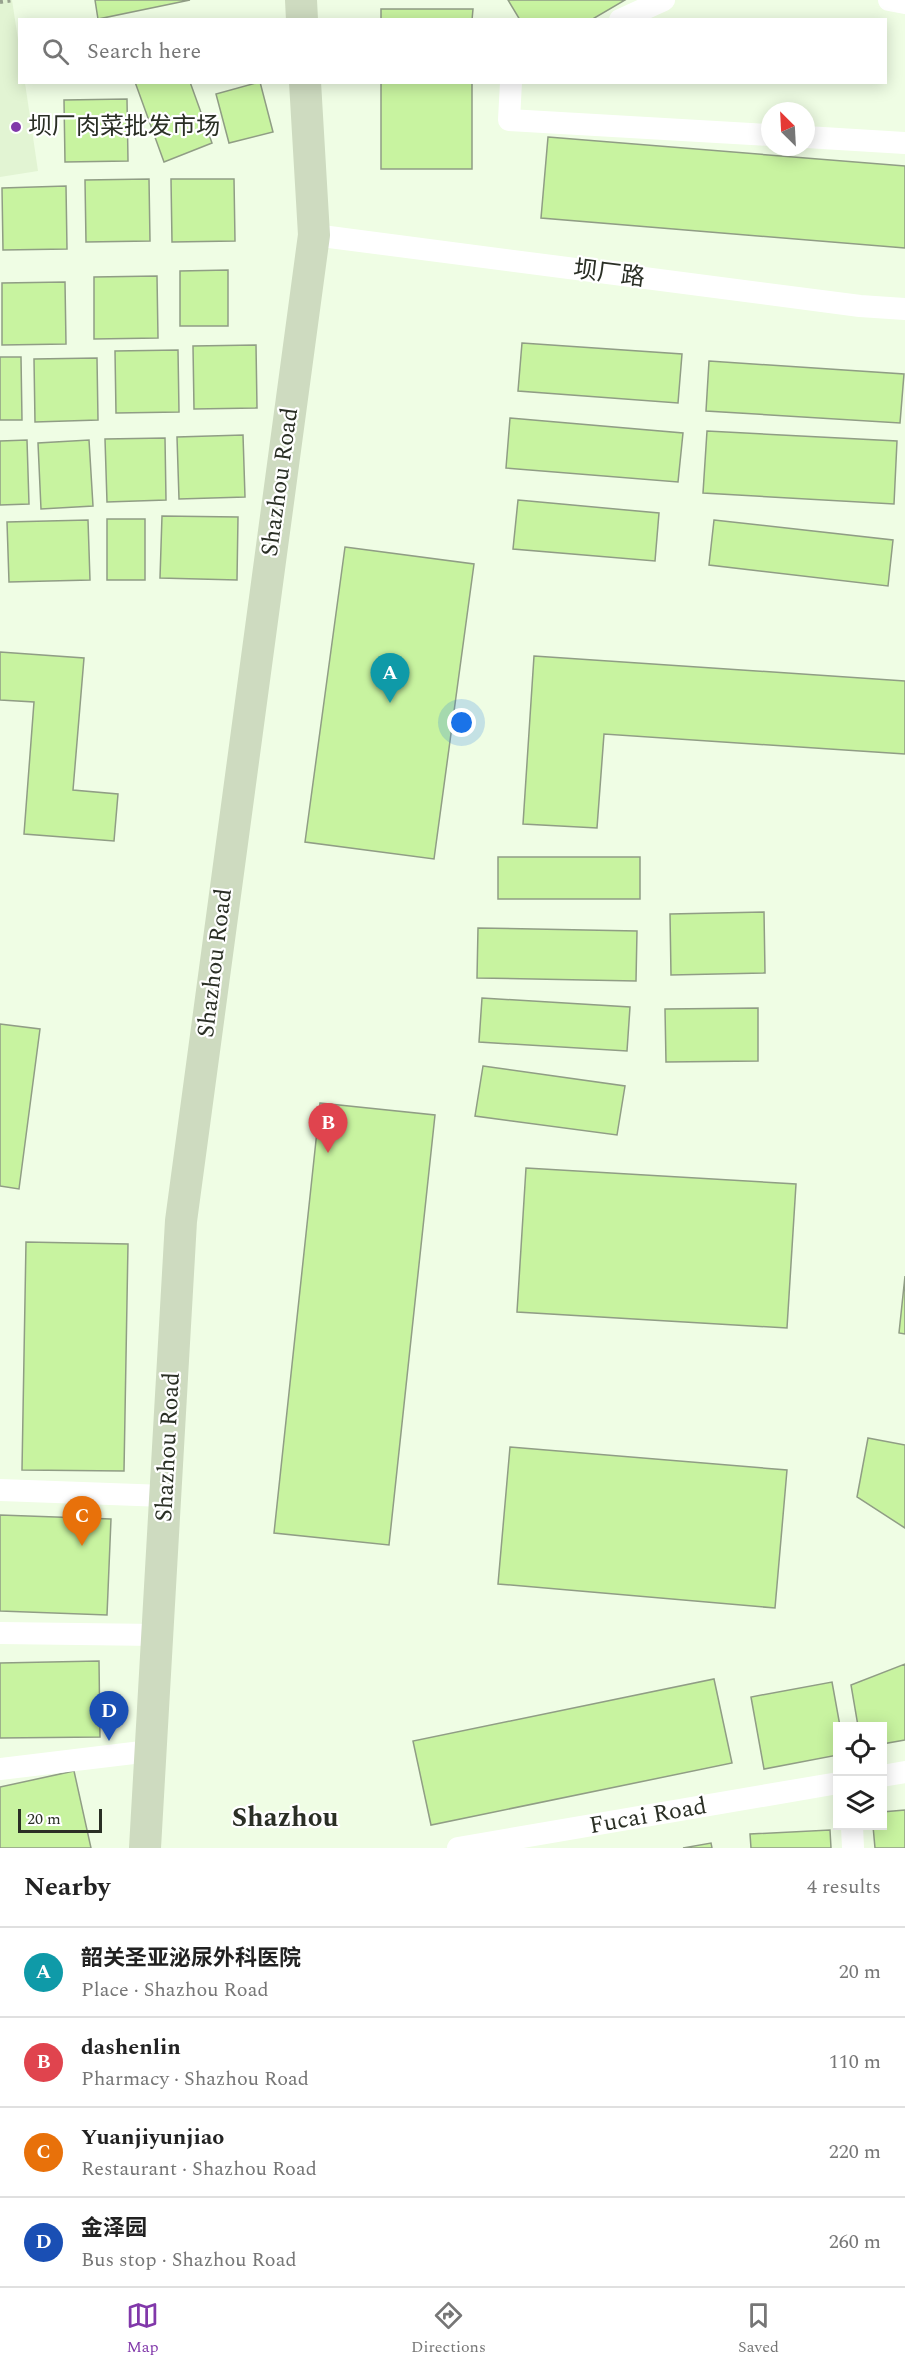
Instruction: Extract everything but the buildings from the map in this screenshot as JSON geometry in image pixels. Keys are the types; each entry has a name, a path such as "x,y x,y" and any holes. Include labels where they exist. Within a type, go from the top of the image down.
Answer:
{"main road":[{"path":"301,0 302,18"},
{"name":"Shazhou Road","path":"145,1848 181,1221 314,235 305,84"}],"street":[{"path":"624,18 664,0"},
{"path":"889,0 905,3"},
{"path":"511,84 509,120 761,134"},
{"path":"815,138 905,143"},
{"name":"坝厂路","path":"314,235 860,306 905,309"},
{"path":"0,1490 165,1496"},
{"path":"0,1632 157,1635"},
{"path":"0,1768 150,1751"},
{"path":"887,1775 905,1772"},
{"name":"Fucai Road","path":"458,1848 833,1784"},
{"path":"852,1830 853,1848"}],"path":[{"path":"0,2 14,0"}],"shaded area":[{"name":"坝厂肉菜批发市场","path":"0,0 12,0 18,39 18,84 25,84 38,171 0,177"}],"place":[{"name":"坝厂肉菜批发市场","path":"16,127"},
{"name":"韶关圣亚泌尿外科医院","path":"390,703"},
{"name":"dashenlin","path":"328,1153"},
{"name":"Yuanjiyunjiao","path":"82,1546"},
{"name":"金泽园","path":"109,1741"}],"district":[{"name":"Shazhou","path":"285,1818"}]}
